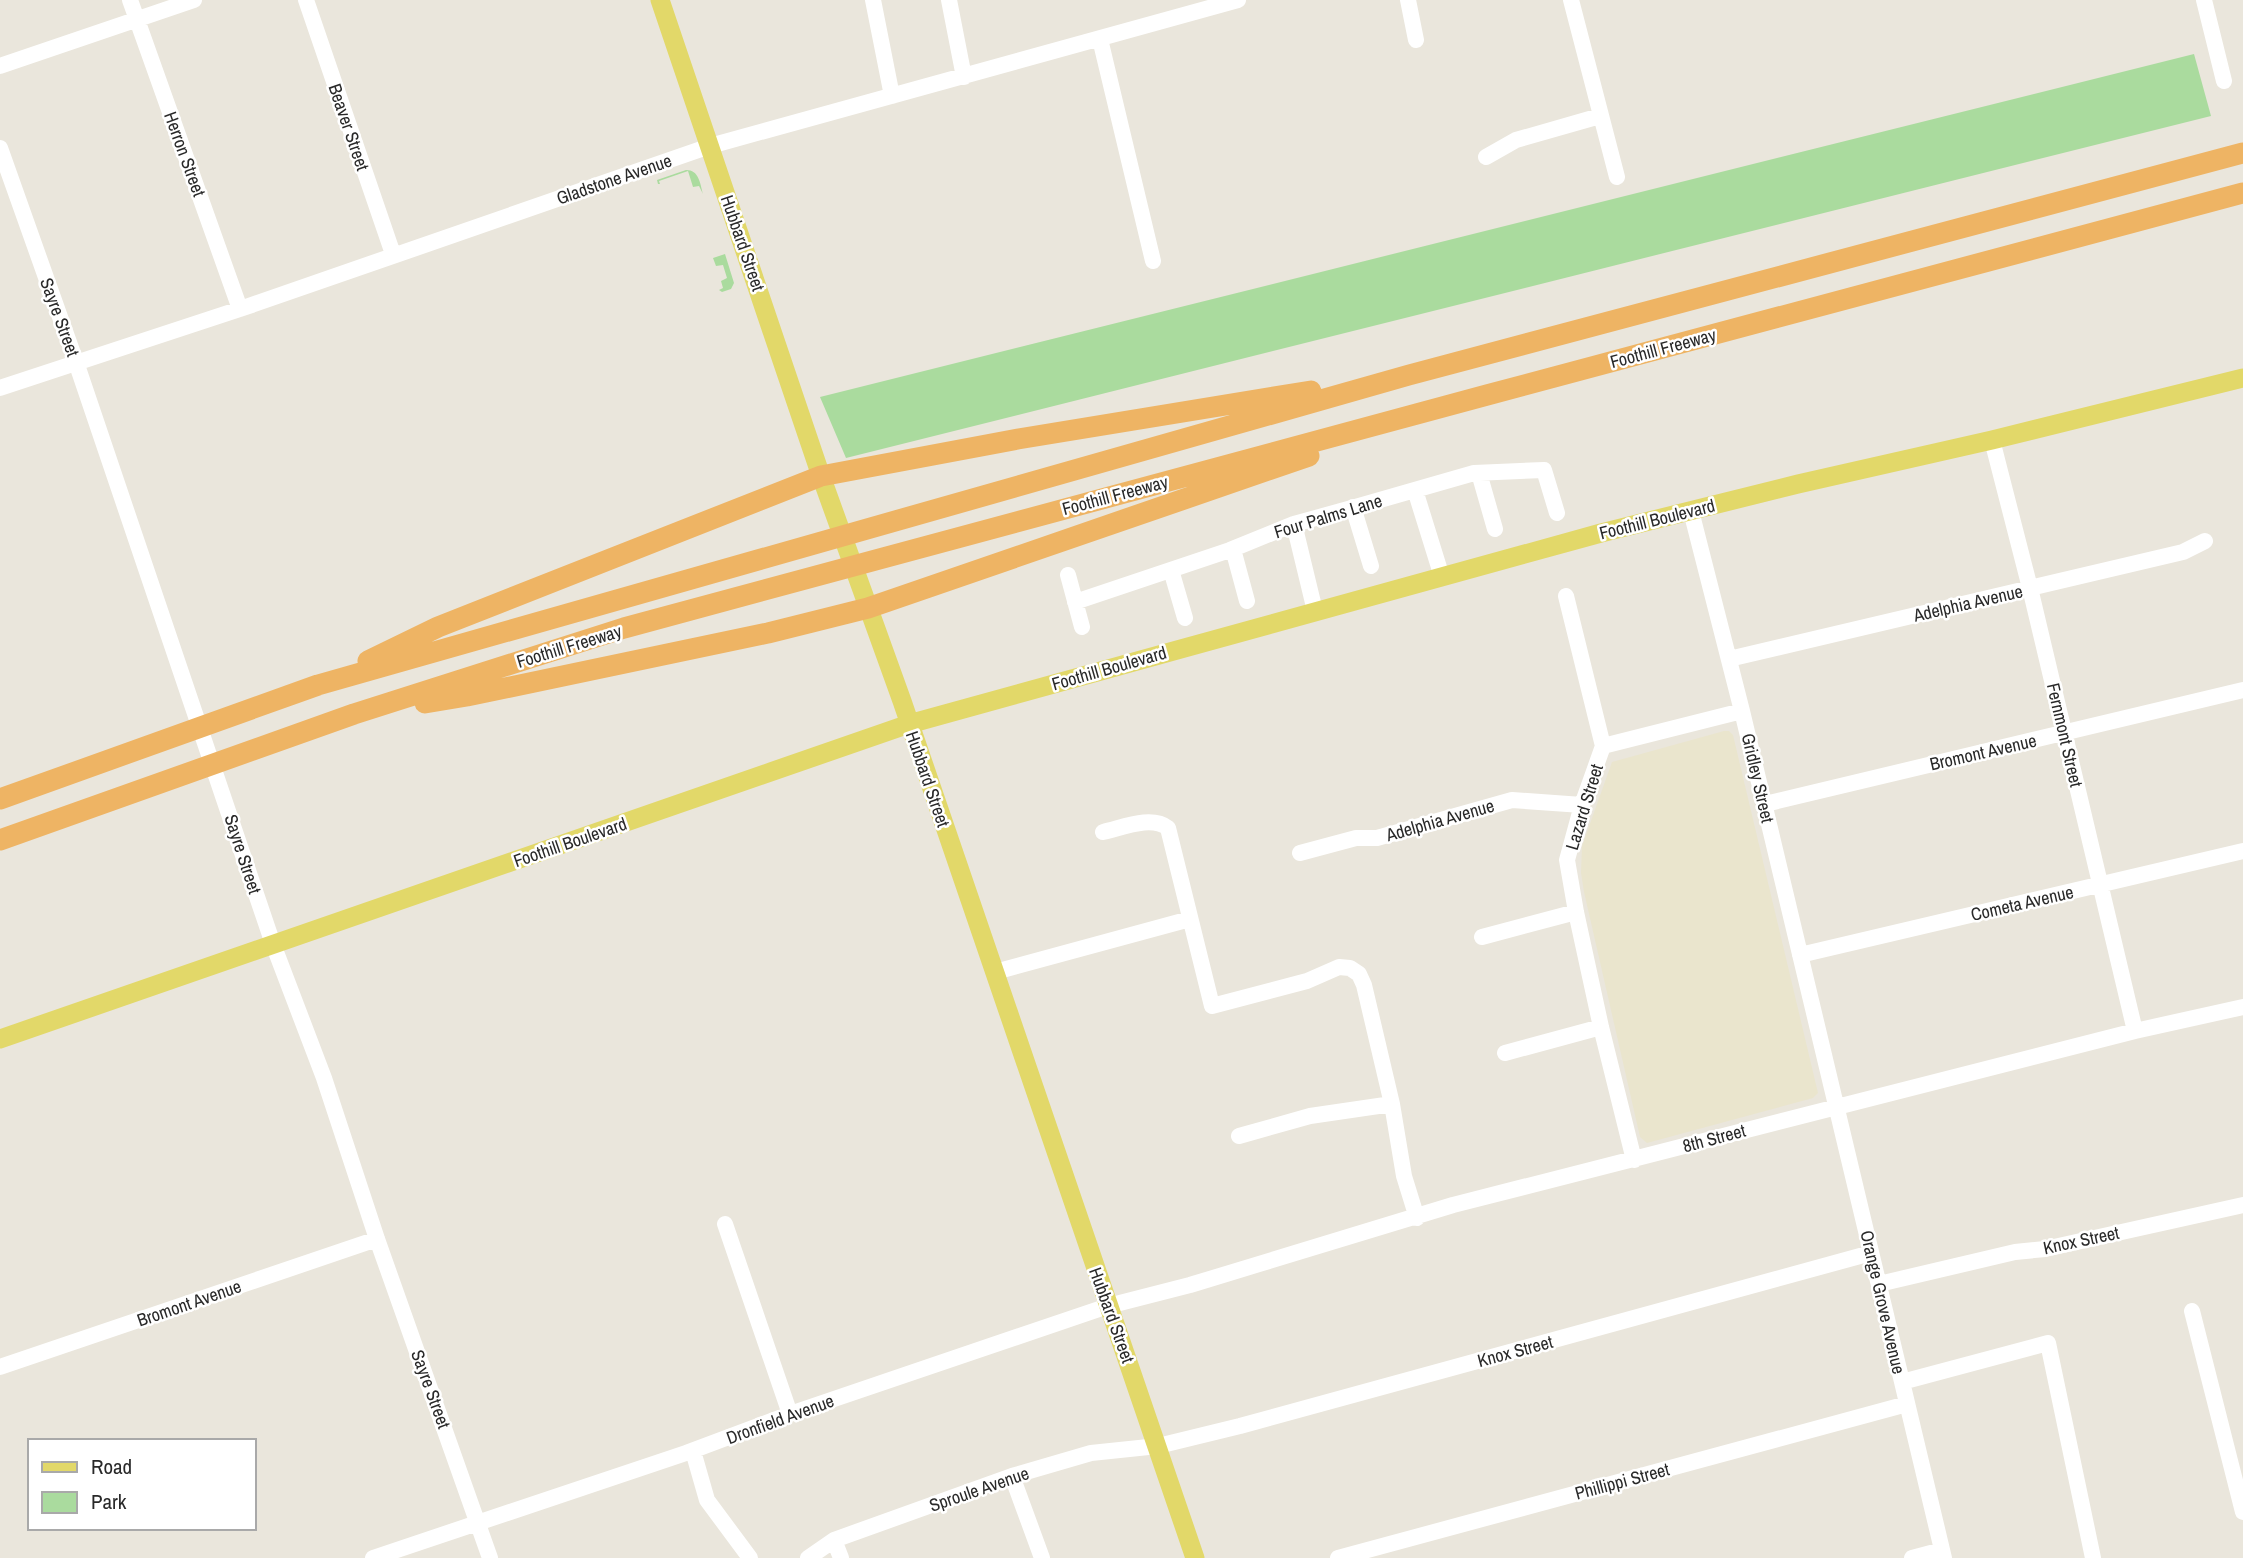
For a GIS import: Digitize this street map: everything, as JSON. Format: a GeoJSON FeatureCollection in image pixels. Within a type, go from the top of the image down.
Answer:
{"type":"FeatureCollection","features":[{"type":"Feature","properties":{"kind":"highway","name":"Foothill Freeway"},"geometry":{"type":"LineString","coordinates":[[0,799],[318,685],[1409,375],[2243,153]]}},
{"type":"Feature","properties":{"kind":"highway","name":"Foothill Freeway"},"geometry":{"type":"LineString","coordinates":[[0,840],[354,714],[624,628],[2243,193]]}},
{"type":"Feature","properties":{"kind":"highway"},"geometry":{"type":"LineString","coordinates":[[318,685],[438,626],[821,476],[1018,439],[1409,375]]}},
{"type":"Feature","properties":{"kind":"highway"},"geometry":{"type":"LineString","coordinates":[[354,714],[467,696],[650,659],[868,608],[1487,395]]}},
{"type":"Feature","properties":{"kind":"main road","name":"Hubbard Street"},"geometry":{"type":"LineString","coordinates":[[660,0],[821,476],[995,972],[1195,1558]]}},
{"type":"Feature","properties":{"kind":"main road","name":"Foothill Boulevard"},"geometry":{"type":"LineString","coordinates":[[0,1039],[909,724],[1315,611],[1691,511],[2243,378]]}},
{"type":"Feature","properties":{"kind":"street","name":"Herron Street"},"geometry":{"type":"LineString","coordinates":[[130,0],[240,309]]}},
{"type":"Feature","properties":{"kind":"street"},"geometry":{"type":"LineString","coordinates":[[0,66],[194,0]]}},
{"type":"Feature","properties":{"kind":"street","name":"Beaver Street"},"geometry":{"type":"LineString","coordinates":[[306,0],[393,254]]}},
{"type":"Feature","properties":{"kind":"street"},"geometry":{"type":"LineString","coordinates":[[873,0],[892,96]]}},
{"type":"Feature","properties":{"kind":"street"},"geometry":{"type":"LineString","coordinates":[[949,0],[964,77]]}},
{"type":"Feature","properties":{"kind":"street","name":"Gladstone Avenue"},"geometry":{"type":"LineString","coordinates":[[0,388],[240,309],[710,146],[1238,0]]}},
{"type":"Feature","properties":{"kind":"street"},"geometry":{"type":"LineString","coordinates":[[1408,0],[1416,40]]}},
{"type":"Feature","properties":{"kind":"street"},"geometry":{"type":"LineString","coordinates":[[1572,0],[1617,177]]}},
{"type":"Feature","properties":{"kind":"street"},"geometry":{"type":"LineString","coordinates":[[2204,0],[2224,81]]}},
{"type":"Feature","properties":{"kind":"street"},"geometry":{"type":"LineString","coordinates":[[1100,39],[1153,261]]}},
{"type":"Feature","properties":{"kind":"street"},"geometry":{"type":"LineString","coordinates":[[1486,157],[1516,140],[1600,116]]}},
{"type":"Feature","properties":{"kind":"street","name":"Sayre Street"},"geometry":{"type":"LineString","coordinates":[[0,148],[76,362],[273,944],[324,1078],[377,1239],[490,1558]]}},
{"type":"Feature","properties":{"kind":"street","name":"Fernmont Street"},"geometry":{"type":"LineString","coordinates":[[1992,440],[2030,588],[2135,1031]]}},
{"type":"Feature","properties":{"kind":"street","name":"Four Palms Lane"},"geometry":{"type":"LineString","coordinates":[[1075,602],[1233,549],[1294,524],[1479,473],[1544,470],[1557,513]]}},
{"type":"Feature","properties":{"kind":"street"},"geometry":{"type":"LineString","coordinates":[[1479,473],[1494,529]]}},
{"type":"Feature","properties":{"kind":"street"},"geometry":{"type":"LineString","coordinates":[[1415,490],[1442,577]]}},
{"type":"Feature","properties":{"kind":"street"},"geometry":{"type":"LineString","coordinates":[[1353,507],[1371,566]]}},
{"type":"Feature","properties":{"kind":"street","name":"Gridley Street"},"geometry":{"type":"LineString","coordinates":[[1691,511],[1765,804],[1822,1047]]}},
{"type":"Feature","properties":{"kind":"street"},"geometry":{"type":"LineString","coordinates":[[1294,524],[1315,611]]}},
{"type":"Feature","properties":{"kind":"street","name":"Adelphia Avenue"},"geometry":{"type":"LineString","coordinates":[[1729,659],[2183,552],[2206,541]]}},
{"type":"Feature","properties":{"kind":"street"},"geometry":{"type":"LineString","coordinates":[[1233,549],[1247,601]]}},
{"type":"Feature","properties":{"kind":"street"},"geometry":{"type":"LineString","coordinates":[[1171,570],[1185,618]]}},
{"type":"Feature","properties":{"kind":"street"},"geometry":{"type":"LineString","coordinates":[[1068,575],[1082,627]]}},
{"type":"Feature","properties":{"kind":"street","name":"Lazard Street"},"geometry":{"type":"LineString","coordinates":[[1566,596],[1603,746],[1582,805],[1567,860],[1601,1027],[1634,1160]]}},
{"type":"Feature","properties":{"kind":"street","name":"Bromont Avenue"},"geometry":{"type":"LineString","coordinates":[[1765,804],[2243,690]]}},
{"type":"Feature","properties":{"kind":"street"},"geometry":{"type":"LineString","coordinates":[[1603,746],[1742,711]]}},
{"type":"Feature","properties":{"kind":"street","name":"Adelphia Avenue"},"geometry":{"type":"LineString","coordinates":[[1300,853],[1356,838],[1377,838],[1512,800],[1582,805]]}},
{"type":"Feature","properties":{"kind":"street"},"geometry":{"type":"LineString","coordinates":[[1103,832],[1152,821],[1168,828],[1212,1006],[1307,981],[1339,967],[1350,968],[1359,974],[1364,985],[1392,1104],[1404,1176],[1417,1218]]}},
{"type":"Feature","properties":{"kind":"street","name":"Cometa Avenue"},"geometry":{"type":"LineString","coordinates":[[1800,955],[2243,851]]}},
{"type":"Feature","properties":{"kind":"street"},"geometry":{"type":"LineString","coordinates":[[1482,937],[1576,912]]}},
{"type":"Feature","properties":{"kind":"street"},"geometry":{"type":"LineString","coordinates":[[995,972],[1190,919]]}},
{"type":"Feature","properties":{"kind":"street","name":"8th Street"},"geometry":{"type":"LineString","coordinates":[[1190,1285],[1453,1205],[2135,1031],[2243,1007]]}},
{"type":"Feature","properties":{"kind":"street"},"geometry":{"type":"LineString","coordinates":[[1505,1053],[1601,1027]]}},
{"type":"Feature","properties":{"kind":"street","name":"Orange Grove Avenue"},"geometry":{"type":"LineString","coordinates":[[1822,1047],[1943,1554]]}},
{"type":"Feature","properties":{"kind":"street"},"geometry":{"type":"LineString","coordinates":[[1238,1136],[1310,1116],[1392,1104]]}},
{"type":"Feature","properties":{"kind":"street","name":"Knox Street"},"geometry":{"type":"LineString","coordinates":[[1879,1284],[2015,1252],[2045,1249],[2243,1205]]}},
{"type":"Feature","properties":{"kind":"street"},"geometry":{"type":"LineString","coordinates":[[725,1224],[790,1414]]}},
{"type":"Feature","properties":{"kind":"street","name":"Bromont Avenue"},"geometry":{"type":"LineString","coordinates":[[0,1367],[377,1239]]}},
{"type":"Feature","properties":{"kind":"street","name":"Knox Street"},"geometry":{"type":"LineString","coordinates":[[1157,1446],[1240,1426],[1871,1253]]}},
{"type":"Feature","properties":{"kind":"street","name":"Dronfield Avenue"},"geometry":{"type":"LineString","coordinates":[[373,1558],[693,1451],[790,1414],[1108,1306],[1190,1285]]}},
{"type":"Feature","properties":{"kind":"street"},"geometry":{"type":"LineString","coordinates":[[2192,1311],[2243,1512]]}},
{"type":"Feature","properties":{"kind":"street"},"geometry":{"type":"LineString","coordinates":[[1902,1382],[2048,1343],[2093,1558]]}},
{"type":"Feature","properties":{"kind":"street","name":"Phillippi Street"},"geometry":{"type":"LineString","coordinates":[[1338,1558],[1907,1404]]}},
{"type":"Feature","properties":{"kind":"street","name":"Sproule Avenue"},"geometry":{"type":"LineString","coordinates":[[808,1558],[834,1540],[1012,1476],[1091,1453],[1157,1446]]}},
{"type":"Feature","properties":{"kind":"street"},"geometry":{"type":"LineString","coordinates":[[693,1451],[707,1500],[750,1558]]}},
{"type":"Feature","properties":{"kind":"street"},"geometry":{"type":"LineString","coordinates":[[1012,1476],[1042,1558]]}},
{"type":"Feature","properties":{"kind":"street"},"geometry":{"type":"LineString","coordinates":[[834,1540],[841,1558]]}},
{"type":"Feature","properties":{"kind":"street"},"geometry":{"type":"LineString","coordinates":[[1912,1558],[1943,1554]]}},
{"type":"Feature","properties":{"kind":"shaded area"},"geometry":{"type":"Polygon","coordinates":[[[1724,731],[1733,735],[1818,1093],[1813,1098],[1647,1143],[1640,1137],[1584,892],[1581,873],[1582,846],[1612,762],[1724,731]]]}},
{"type":"Feature","properties":{"kind":"green space"},"geometry":{"type":"Polygon","coordinates":[[[2194,54],[2211,116],[846,458],[820,397],[2194,54]]]}},
{"type":"Feature","properties":{"kind":"green space"},"geometry":{"type":"Polygon","coordinates":[[[686,170],[694,172],[703,194],[699,186],[693,187],[688,171],[659,181],[658,184],[657,180],[686,170]]]}},
{"type":"Feature","properties":{"kind":"green space"},"geometry":{"type":"Polygon","coordinates":[[[725,254],[734,283],[731,289],[722,292],[719,290],[723,288],[721,281],[727,278],[723,265],[716,266],[713,258],[725,254]]]}}]}
